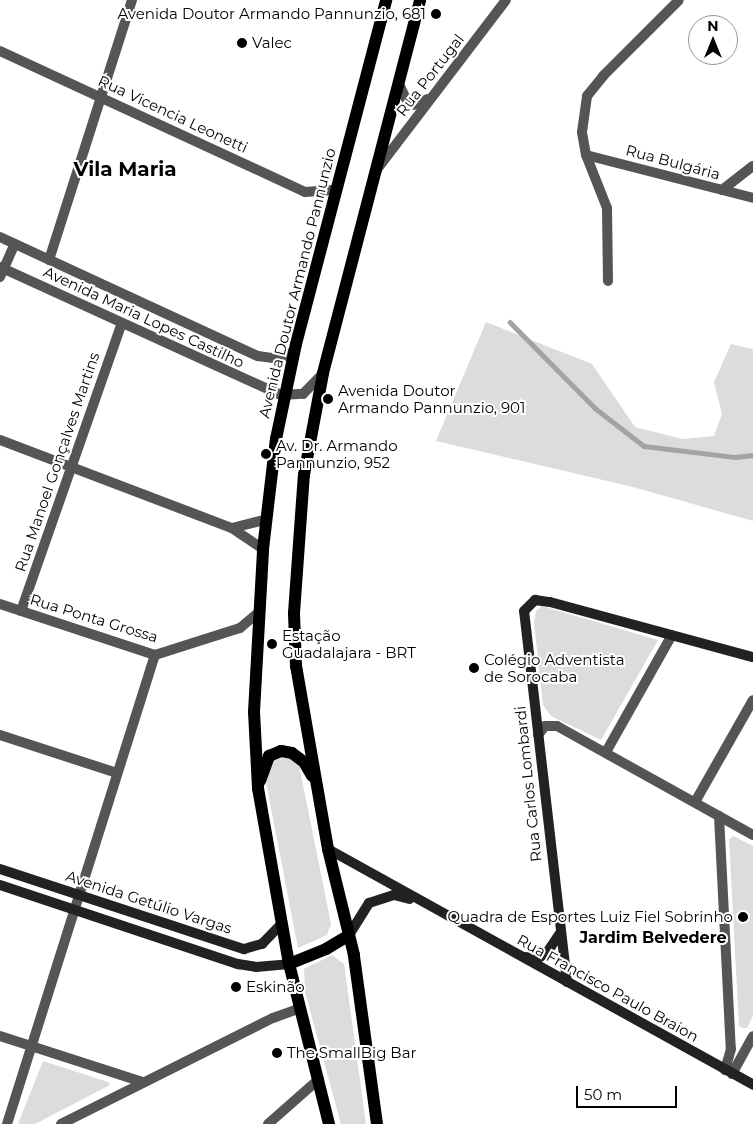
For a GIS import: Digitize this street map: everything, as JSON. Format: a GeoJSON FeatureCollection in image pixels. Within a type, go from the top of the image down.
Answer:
{"type":"FeatureCollection","features":[{"type":"Feature","properties":{"kind":"main road","name":"Avenida Doutor Armando Pannunzio"},"geometry":{"type":"LineString","coordinates":[[329,1124],[288,964],[258,788],[254,712],[266,518],[276,439],[295,351],[386,0]]}},
{"type":"Feature","properties":{"kind":"main road"},"geometry":{"type":"LineString","coordinates":[[377,1124],[348,935],[315,783],[296,666],[294,613],[304,475],[323,373],[400,86],[420,0]]}},
{"type":"Feature","properties":{"kind":"main road"},"geometry":{"type":"LineString","coordinates":[[258,788],[269,756],[281,751],[292,753],[304,762],[315,783]]}},
{"type":"Feature","properties":{"kind":"main road"},"geometry":{"type":"LineString","coordinates":[[288,964],[326,949],[348,935]]}},
{"type":"Feature","properties":{"kind":"street"},"geometry":{"type":"LineString","coordinates":[[48,260],[102,98],[132,0]]}},
{"type":"Feature","properties":{"kind":"street","name":"Rua Portugal"},"geometry":{"type":"LineString","coordinates":[[377,168],[429,99],[457,68],[506,0]]}},
{"type":"Feature","properties":{"kind":"street"},"geometry":{"type":"LineString","coordinates":[[608,281],[607,208],[586,155],[582,132],[587,96],[603,76],[679,0]]}},
{"type":"Feature","properties":{"kind":"street","name":"Rua Vicencia Leonetti"},"geometry":{"type":"LineString","coordinates":[[0,51],[305,192],[336,190]]}},
{"type":"Feature","properties":{"kind":"street"},"geometry":{"type":"LineString","coordinates":[[400,86],[408,103],[420,103],[429,99]]}},
{"type":"Feature","properties":{"kind":"street","name":"Rua Bulgária"},"geometry":{"type":"LineString","coordinates":[[586,155],[753,198]]}},
{"type":"Feature","properties":{"kind":"street"},"geometry":{"type":"LineString","coordinates":[[722,190],[753,166]]}},
{"type":"Feature","properties":{"kind":"street","name":"Avenida Maria Lopes Castilho"},"geometry":{"type":"LineString","coordinates":[[0,237],[258,356],[279,359],[295,351]]}},
{"type":"Feature","properties":{"kind":"street","name":"Avenida Maria Lopes Castilho"},"geometry":{"type":"LineString","coordinates":[[15,244],[1,271],[285,396]]}},
{"type":"Feature","properties":{"kind":"street","name":"Rua Manoel Gonçalves Martins"},"geometry":{"type":"LineString","coordinates":[[21,611],[122,324]]}},
{"type":"Feature","properties":{"kind":"street"},"geometry":{"type":"LineString","coordinates":[[285,396],[304,394],[323,373]]}},
{"type":"Feature","properties":{"kind":"street"},"geometry":{"type":"LineString","coordinates":[[0,440],[232,528],[264,549]]}},
{"type":"Feature","properties":{"kind":"street"},"geometry":{"type":"LineString","coordinates":[[232,528],[266,518]]}},
{"type":"Feature","properties":{"kind":"street","name":"Rua Carlos Lombardi"},"geometry":{"type":"LineString","coordinates":[[567,982],[524,611],[535,600],[550,602],[672,635]]}},
{"type":"Feature","properties":{"kind":"street","name":"Rua Ponta Grossa"},"geometry":{"type":"LineString","coordinates":[[0,604],[155,655],[240,628],[260,612]]}},
{"type":"Feature","properties":{"kind":"street"},"geometry":{"type":"LineString","coordinates":[[606,752],[672,635],[753,656]]}},
{"type":"Feature","properties":{"kind":"street"},"geometry":{"type":"LineString","coordinates":[[7,1124],[155,655]]}},
{"type":"Feature","properties":{"kind":"street"},"geometry":{"type":"LineString","coordinates":[[695,802],[753,700]]}},
{"type":"Feature","properties":{"kind":"street"},"geometry":{"type":"LineString","coordinates":[[538,735],[545,726],[557,726],[753,835]]}},
{"type":"Feature","properties":{"kind":"street"},"geometry":{"type":"LineString","coordinates":[[0,735],[117,773]]}},
{"type":"Feature","properties":{"kind":"street"},"geometry":{"type":"LineString","coordinates":[[719,816],[732,1049],[728,1072]]}},
{"type":"Feature","properties":{"kind":"street","name":"Rua Francisco Paulo Braion"},"geometry":{"type":"LineString","coordinates":[[328,849],[753,1085]]}},
{"type":"Feature","properties":{"kind":"street","name":"Avenida Getúlio Vargas"},"geometry":{"type":"LineString","coordinates":[[0,869],[244,949],[262,944],[282,924]]}},
{"type":"Feature","properties":{"kind":"street","name":"Avenida Getúlio Vargas"},"geometry":{"type":"LineString","coordinates":[[0,885],[238,964],[256,967],[288,964]]}},
{"type":"Feature","properties":{"kind":"street","name":"Rua Francisco Paulo Braion"},"geometry":{"type":"LineString","coordinates":[[348,935],[363,909],[375,899],[394,895],[423,903]]}},
{"type":"Feature","properties":{"kind":"street"},"geometry":{"type":"LineString","coordinates":[[518,956],[538,958],[552,947],[560,933]]}},
{"type":"Feature","properties":{"kind":"street"},"geometry":{"type":"LineString","coordinates":[[61,1124],[273,1018],[300,1008]]}},
{"type":"Feature","properties":{"kind":"street"},"geometry":{"type":"LineString","coordinates":[[0,1036],[142,1082]]}},
{"type":"Feature","properties":{"kind":"street"},"geometry":{"type":"LineString","coordinates":[[728,1072],[753,1036]]}},
{"type":"Feature","properties":{"kind":"street"},"geometry":{"type":"LineString","coordinates":[[268,1124],[319,1079]]}},
{"type":"Feature","properties":{"kind":"shaded area"},"geometry":{"type":"Polygon","coordinates":[[[486,322],[592,364],[635,427],[682,439],[714,436],[722,414],[714,382],[731,344],[753,349],[753,521],[633,487],[436,441],[486,322]]]}},
{"type":"Feature","properties":{"kind":"shaded area"},"geometry":{"type":"Polygon","coordinates":[[[542,606],[658,640],[601,740],[551,716],[543,705],[534,622],[536,611],[542,606]]]}},
{"type":"Feature","properties":{"kind":"shaded area"},"geometry":{"type":"Polygon","coordinates":[[[290,757],[299,765],[331,924],[327,935],[298,948],[265,777],[269,764],[276,759],[290,757]]]}},
{"type":"Feature","properties":{"kind":"shaded area"},"geometry":{"type":"Polygon","coordinates":[[[733,836],[753,846],[753,1016],[747,1028],[739,1026],[729,840],[733,836]]]}},
{"type":"Feature","properties":{"kind":"shaded area"},"geometry":{"type":"Polygon","coordinates":[[[332,955],[344,964],[366,1124],[341,1124],[305,992],[304,969],[332,955]]]}},
{"type":"Feature","properties":{"kind":"shaded area"},"geometry":{"type":"Polygon","coordinates":[[[43,1061],[108,1082],[110,1085],[35,1124],[18,1124],[43,1061]]]}},
{"type":"Feature","properties":{"kind":"waterway"},"geometry":{"type":"LineString","coordinates":[[510,322],[595,408],[644,446],[735,457],[753,455]]}},
{"type":"Feature","properties":{"kind":"place","name":"Avenida Doutor Armando Pannunzio, 681"},"geometry":{"type":"Point","coordinates":[436,14]}},
{"type":"Feature","properties":{"kind":"place","name":"Valec"},"geometry":{"type":"Point","coordinates":[242,43]}},
{"type":"Feature","properties":{"kind":"place","name":"Avenida Doutor Armando Pannunzio, 901"},"geometry":{"type":"Point","coordinates":[328,399]}},
{"type":"Feature","properties":{"kind":"place","name":"Av. Dr. Armando Pannunzio, 952"},"geometry":{"type":"Point","coordinates":[266,454]}},
{"type":"Feature","properties":{"kind":"place","name":"Estação Guadalajara - BRT"},"geometry":{"type":"Point","coordinates":[272,644]}},
{"type":"Feature","properties":{"kind":"place","name":"Colégio Adventista de Sorocaba"},"geometry":{"type":"Point","coordinates":[474,668]}},
{"type":"Feature","properties":{"kind":"place","name":"Quadra de Esportes Luiz Fiel Sobrinho"},"geometry":{"type":"Point","coordinates":[743,917]}},
{"type":"Feature","properties":{"kind":"place","name":"Eskinão"},"geometry":{"type":"Point","coordinates":[236,987]}},
{"type":"Feature","properties":{"kind":"place","name":"The SmallBig Bar"},"geometry":{"type":"Point","coordinates":[277,1053]}},
{"type":"Feature","properties":{"kind":"district","name":"Vila Maria"},"geometry":{"type":"Point","coordinates":[125,169]}},
{"type":"Feature","properties":{"kind":"district","name":"Jardim Belvedere"},"geometry":{"type":"Point","coordinates":[653,938]}}]}
